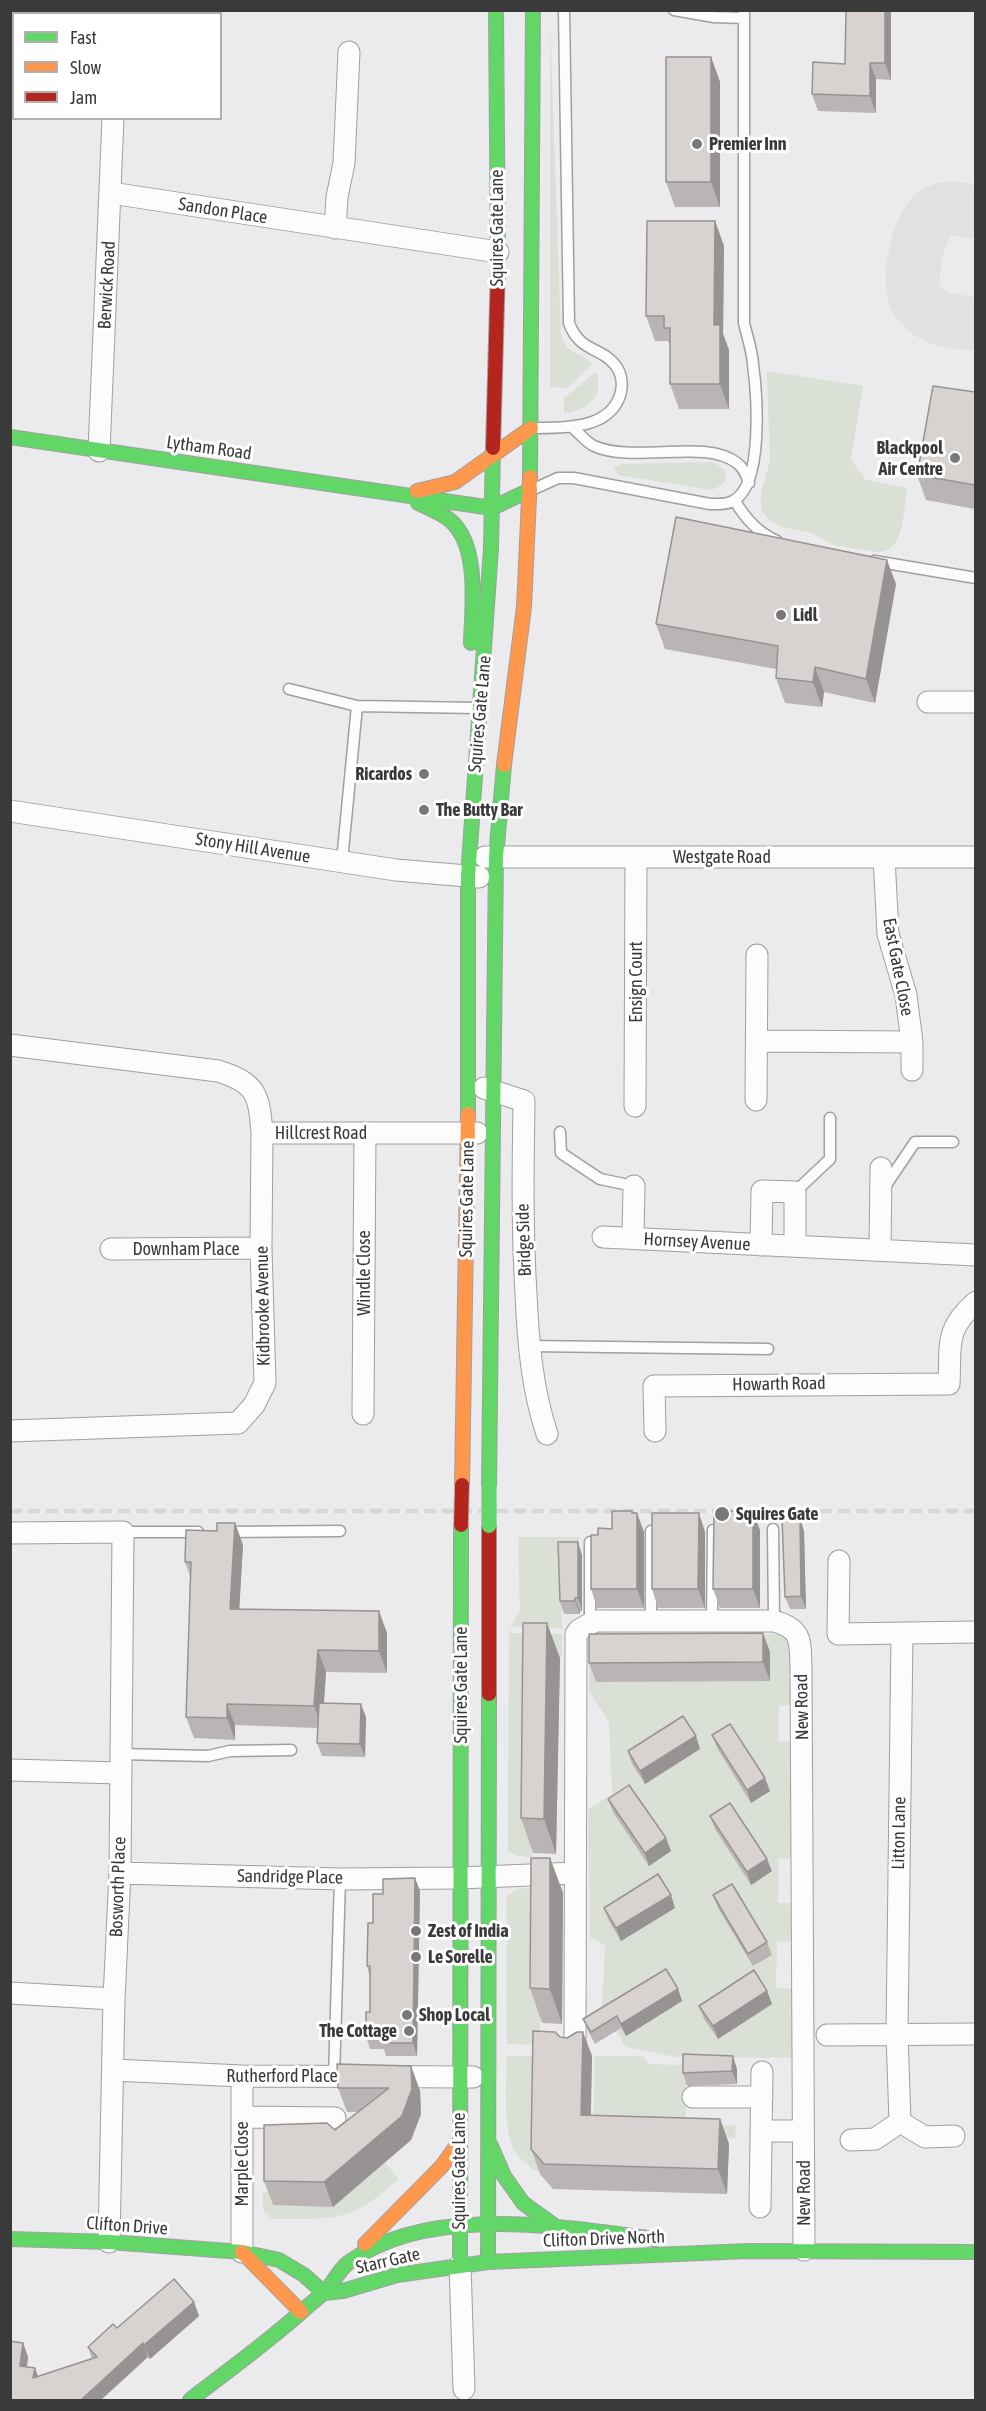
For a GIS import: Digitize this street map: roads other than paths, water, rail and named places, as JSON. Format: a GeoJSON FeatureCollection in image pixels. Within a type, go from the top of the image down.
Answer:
{"type":"FeatureCollection","features":[{"type":"Feature","properties":{"kind":"main road","name":"Squires Gate Lane"},"geometry":{"type":"LineString","coordinates":[[460,2265],[461,1525],[468,1133],[469,867],[483,690],[494,453],[498,252],[496,10]]}},
{"type":"Feature","properties":{"kind":"main road","name":"Squires Gate Lane"},"geometry":{"type":"LineString","coordinates":[[488,2262],[489,1486],[496,867],[501,789],[524,607],[530,490],[532,10]]}},
{"type":"Feature","properties":{"kind":"main road","name":"Lytham Road"},"geometry":{"type":"LineString","coordinates":[[402,494],[455,482],[531,429]]}},
{"type":"Feature","properties":{"kind":"main road","name":"Lytham Road"},"geometry":{"type":"LineString","coordinates":[[10,437],[492,508]]}},
{"type":"Feature","properties":{"kind":"main road"},"geometry":{"type":"LineString","coordinates":[[492,508],[530,490]]}},
{"type":"Feature","properties":{"kind":"main road"},"geometry":{"type":"LineString","coordinates":[[402,494],[445,516],[465,539],[471,564],[471,681],[483,690]]}},
{"type":"Feature","properties":{"kind":"main road","name":"Squires Gate Lane"},"geometry":{"type":"LineString","coordinates":[[487,2138],[504,2176],[517,2196],[533,2211],[559,2229]]}},
{"type":"Feature","properties":{"kind":"main road"},"geometry":{"type":"LineString","coordinates":[[348,2263],[379,2228],[442,2166],[459,2142]]}},
{"type":"Feature","properties":{"kind":"main road","name":"Clifton Drive North"},"geometry":{"type":"LineString","coordinates":[[487,2224],[618,2234],[749,2251]]}},
{"type":"Feature","properties":{"kind":"main road","name":"Starr Gate"},"geometry":{"type":"LineString","coordinates":[[190,2400],[324,2293],[348,2263],[375,2247],[402,2235],[487,2224]]}},
{"type":"Feature","properties":{"kind":"main road","name":"Clifton Drive"},"geometry":{"type":"LineString","coordinates":[[10,2240],[109,2242],[242,2252],[279,2260],[304,2275],[324,2293]]}},
{"type":"Feature","properties":{"kind":"main road","name":"Clifton Drive North"},"geometry":{"type":"LineString","coordinates":[[460,2265],[749,2251],[975,2252]]}},
{"type":"Feature","properties":{"kind":"main road"},"geometry":{"type":"LineString","coordinates":[[242,2252],[301,2312]]}},
{"type":"Feature","properties":{"kind":"main road","name":"Starr Gate"},"geometry":{"type":"LineString","coordinates":[[324,2293],[343,2291],[397,2275],[460,2265]]}},
{"type":"Feature","properties":{"kind":"street"},"geometry":{"type":"LineString","coordinates":[[335,228],[337,197],[344,163],[349,52]]}},
{"type":"Feature","properties":{"kind":"street","name":"Berwick Road"},"geometry":{"type":"LineString","coordinates":[[99,451],[113,120]]}},
{"type":"Feature","properties":{"kind":"street","name":"Sandon Place"},"geometry":{"type":"LineString","coordinates":[[111,193],[498,252]]}},
{"type":"Feature","properties":{"kind":"street"},"geometry":{"type":"LineString","coordinates":[[928,702],[975,702]]}},
{"type":"Feature","properties":{"kind":"street","name":"Stony Hill Avenue"},"geometry":{"type":"LineString","coordinates":[[10,811],[396,870],[496,867]]}},
{"type":"Feature","properties":{"kind":"street","name":"Westgate Road"},"geometry":{"type":"LineString","coordinates":[[496,867],[636,857],[975,857]]}},
{"type":"Feature","properties":{"kind":"street","name":"Ensign Court"},"geometry":{"type":"LineString","coordinates":[[635,1106],[636,857]]}},
{"type":"Feature","properties":{"kind":"street","name":"East Gate Close"},"geometry":{"type":"LineString","coordinates":[[884,857],[888,934],[906,995],[912,1042],[912,1070]]}},
{"type":"Feature","properties":{"kind":"street"},"geometry":{"type":"LineString","coordinates":[[756,1100],[757,955]]}},
{"type":"Feature","properties":{"kind":"street","name":"East Gate Close"},"geometry":{"type":"LineString","coordinates":[[757,1041],[912,1042]]}},
{"type":"Feature","properties":{"kind":"street","name":"Hillcrest Road"},"geometry":{"type":"LineString","coordinates":[[10,1046],[219,1071],[243,1080],[255,1093],[260,1103],[262,1133],[494,1132]]}},
{"type":"Feature","properties":{"kind":"street","name":"Bridge Side"},"geometry":{"type":"LineString","coordinates":[[468,1085],[524,1101],[522,1230],[530,1346],[538,1407],[547,1434]]}},
{"type":"Feature","properties":{"kind":"street","name":"Kidbrooke Avenue"},"geometry":{"type":"LineString","coordinates":[[10,1431],[238,1424],[254,1405],[265,1383],[261,1248],[262,1133]]}},
{"type":"Feature","properties":{"kind":"street","name":"Windle Close"},"geometry":{"type":"LineString","coordinates":[[363,1414],[365,1133]]}},
{"type":"Feature","properties":{"kind":"street"},"geometry":{"type":"LineString","coordinates":[[880,1250],[881,1168]]}},
{"type":"Feature","properties":{"kind":"street","name":"Hornsey Avenue"},"geometry":{"type":"LineString","coordinates":[[633,1238],[634,1186]]}},
{"type":"Feature","properties":{"kind":"street","name":"Hornsey Avenue"},"geometry":{"type":"LineString","coordinates":[[761,1245],[762,1191],[795,1192]]}},
{"type":"Feature","properties":{"kind":"street"},"geometry":{"type":"LineString","coordinates":[[795,1192],[795,1246]]}},
{"type":"Feature","properties":{"kind":"street","name":"Hornsey Avenue"},"geometry":{"type":"LineString","coordinates":[[603,1237],[975,1255]]}},
{"type":"Feature","properties":{"kind":"street","name":"Downham Place"},"geometry":{"type":"LineString","coordinates":[[111,1249],[261,1248]]}},
{"type":"Feature","properties":{"kind":"street","name":"Howarth Road"},"geometry":{"type":"LineString","coordinates":[[655,1431],[654,1386],[949,1384],[952,1329],[975,1302]]}},
{"type":"Feature","properties":{"kind":"street"},"geometry":{"type":"LineString","coordinates":[[10,1533],[123,1532]]}},
{"type":"Feature","properties":{"kind":"street","name":"Bosworth Place"},"geometry":{"type":"LineString","coordinates":[[109,2242],[114,1999],[120,1873],[123,1532]]}},
{"type":"Feature","properties":{"kind":"street"},"geometry":{"type":"LineString","coordinates":[[839,1561],[838,1634],[975,1632]]}},
{"type":"Feature","properties":{"kind":"street"},"geometry":{"type":"LineString","coordinates":[[575,2050],[575,1640],[579,1630],[590,1624],[605,1621],[774,1621]]}},
{"type":"Feature","properties":{"kind":"street","name":"New Road"},"geometry":{"type":"LineString","coordinates":[[774,1621],[791,1626],[801,1644],[804,2250]]}},
{"type":"Feature","properties":{"kind":"street","name":"Litton Lane"},"geometry":{"type":"LineString","coordinates":[[900,2122],[897,2034],[902,1632]]}},
{"type":"Feature","properties":{"kind":"street"},"geometry":{"type":"LineString","coordinates":[[10,1770],[120,1764]]}},
{"type":"Feature","properties":{"kind":"street","name":"Sandridge Place"},"geometry":{"type":"LineString","coordinates":[[120,1873],[340,1879],[489,1876]]}},
{"type":"Feature","properties":{"kind":"street"},"geometry":{"type":"LineString","coordinates":[[489,1876],[575,1873]]}},
{"type":"Feature","properties":{"kind":"street"},"geometry":{"type":"LineString","coordinates":[[10,1993],[114,1999]]}},
{"type":"Feature","properties":{"kind":"street"},"geometry":{"type":"LineString","coordinates":[[827,2035],[975,2034]]}},
{"type":"Feature","properties":{"kind":"street","name":"Rutherford Place"},"geometry":{"type":"LineString","coordinates":[[113,2070],[242,2076],[488,2077]]}},
{"type":"Feature","properties":{"kind":"street"},"geometry":{"type":"LineString","coordinates":[[760,2207],[762,2072]]}},
{"type":"Feature","properties":{"kind":"street","name":"Marple Close"},"geometry":{"type":"LineString","coordinates":[[242,2076],[242,2252]]}},
{"type":"Feature","properties":{"kind":"street"},"geometry":{"type":"LineString","coordinates":[[693,2097],[762,2097]]}},
{"type":"Feature","properties":{"kind":"street"},"geometry":{"type":"LineString","coordinates":[[242,2117],[335,2118]]}},
{"type":"Feature","properties":{"kind":"street"},"geometry":{"type":"LineString","coordinates":[[851,2140],[875,2139],[900,2122],[925,2137],[954,2136]]}},
{"type":"Feature","properties":{"kind":"street"},"geometry":{"type":"LineString","coordinates":[[761,2131],[803,2131]]}},
{"type":"Feature","properties":{"kind":"street","name":"Squires Gate Lane"},"geometry":{"type":"LineString","coordinates":[[460,2265],[464,2397]]}},
{"type":"Feature","properties":{"kind":"lane"},"geometry":{"type":"LineString","coordinates":[[530,490],[558,478],[587,481],[710,504],[735,501],[749,483],[754,456],[757,406],[753,361],[744,323],[744,14],[714,17],[674,10]]}},
{"type":"Feature","properties":{"kind":"lane"},"geometry":{"type":"LineString","coordinates":[[531,429],[573,428],[606,417],[619,400],[623,384],[615,365],[586,347],[573,335],[569,323],[566,13]]}},
{"type":"Feature","properties":{"kind":"lane"},"geometry":{"type":"LineString","coordinates":[[573,428],[593,445],[615,452],[682,451],[723,455],[744,470],[749,483]]}},
{"type":"Feature","properties":{"kind":"lane"},"geometry":{"type":"LineString","coordinates":[[735,501],[743,514],[760,532],[775,541],[792,546]]}},
{"type":"Feature","properties":{"kind":"lane"},"geometry":{"type":"LineString","coordinates":[[859,558],[975,578]]}},
{"type":"Feature","properties":{"kind":"lane"},"geometry":{"type":"LineString","coordinates":[[289,689],[357,706],[481,709]]}},
{"type":"Feature","properties":{"kind":"lane"},"geometry":{"type":"LineString","coordinates":[[342,861],[357,706]]}},
{"type":"Feature","properties":{"kind":"lane"},"geometry":{"type":"LineString","coordinates":[[795,1192],[830,1159],[830,1118]]}},
{"type":"Feature","properties":{"kind":"lane"},"geometry":{"type":"LineString","coordinates":[[560,1132],[561,1153],[600,1179],[634,1186]]}},
{"type":"Feature","properties":{"kind":"lane"},"geometry":{"type":"LineString","coordinates":[[880,1193],[915,1142],[953,1142]]}},
{"type":"Feature","properties":{"kind":"lane"},"geometry":{"type":"LineString","coordinates":[[530,1346],[768,1348]]}},
{"type":"Feature","properties":{"kind":"lane"},"geometry":{"type":"LineString","coordinates":[[773,1529],[774,1621]]}},
{"type":"Feature","properties":{"kind":"lane"},"geometry":{"type":"LineString","coordinates":[[712,1530],[712,1621]]}},
{"type":"Feature","properties":{"kind":"lane"},"geometry":{"type":"LineString","coordinates":[[123,1532],[340,1531]]}},
{"type":"Feature","properties":{"kind":"lane"},"geometry":{"type":"LineString","coordinates":[[651,1531],[651,1621]]}},
{"type":"Feature","properties":{"kind":"lane"},"geometry":{"type":"LineString","coordinates":[[590,1542],[590,1624]]}},
{"type":"Feature","properties":{"kind":"lane"},"geometry":{"type":"LineString","coordinates":[[120,1764],[208,1756],[230,1751],[291,1750]]}},
{"type":"Feature","properties":{"kind":"lane"},"geometry":{"type":"LineString","coordinates":[[334,2076],[340,1879]]}},
{"type":"Feature","properties":{"kind":"railway"},"geometry":{"type":"LineString","coordinates":[[10,1511],[976,1511]]}},
{"type":"Feature","properties":{"kind":"place","name":"Premier Inn"},"geometry":{"type":"Point","coordinates":[697,144]}},
{"type":"Feature","properties":{"kind":"place","name":"Blackpool Air Centre"},"geometry":{"type":"Point","coordinates":[955,458]}},
{"type":"Feature","properties":{"kind":"place","name":"Lidl"},"geometry":{"type":"Point","coordinates":[781,615]}},
{"type":"Feature","properties":{"kind":"place","name":"Ricardos"},"geometry":{"type":"Point","coordinates":[424,774]}},
{"type":"Feature","properties":{"kind":"place","name":"The Butty Bar"},"geometry":{"type":"Point","coordinates":[424,810]}},
{"type":"Feature","properties":{"kind":"place","name":"Squires Gate"},"geometry":{"type":"Point","coordinates":[722,1514]}},
{"type":"Feature","properties":{"kind":"place","name":"Zest of India"},"geometry":{"type":"Point","coordinates":[416,1931]}},
{"type":"Feature","properties":{"kind":"place","name":"Le Sorelle"},"geometry":{"type":"Point","coordinates":[416,1957]}},
{"type":"Feature","properties":{"kind":"place","name":"Shop Local"},"geometry":{"type":"Point","coordinates":[407,2015]}},
{"type":"Feature","properties":{"kind":"place","name":"The Cottage"},"geometry":{"type":"Point","coordinates":[409,2031]}}]}
